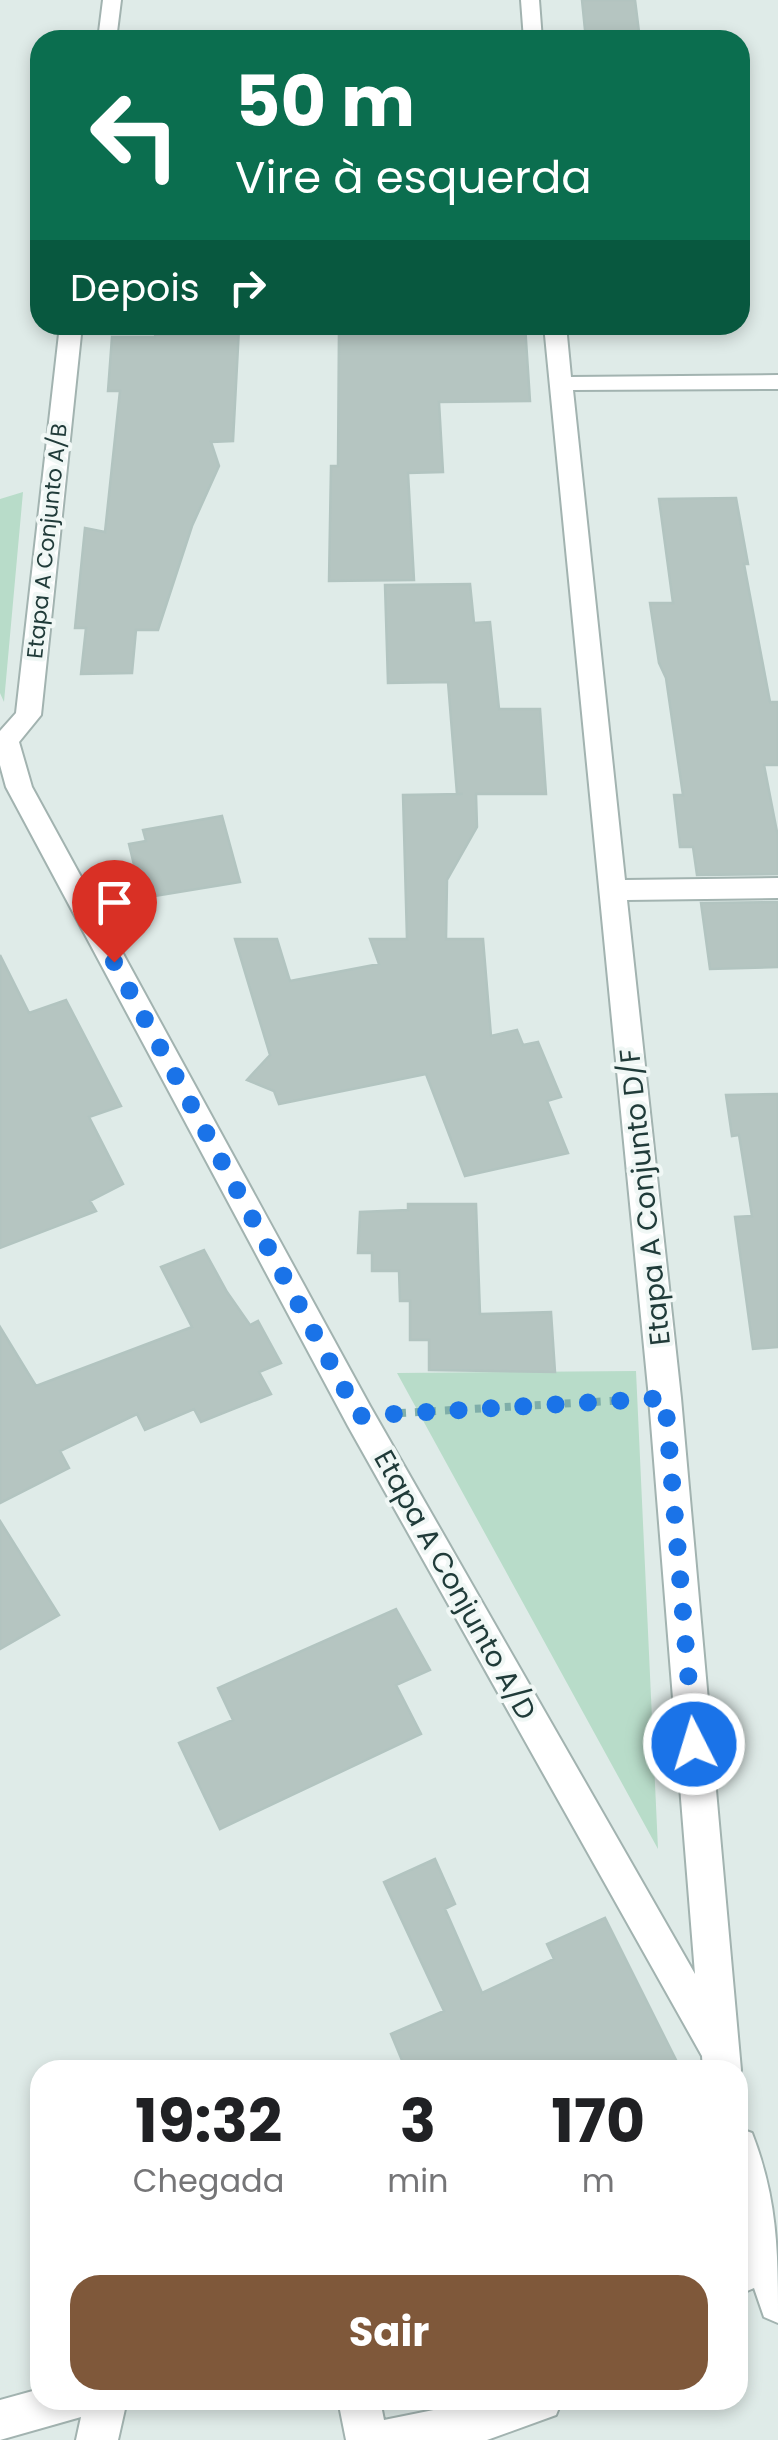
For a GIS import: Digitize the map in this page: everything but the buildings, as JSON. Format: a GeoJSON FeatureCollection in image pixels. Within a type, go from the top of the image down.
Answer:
{"type":"FeatureCollection","features":[{"type":"Feature","properties":{"kind":"street"},"geometry":{"type":"LineString","coordinates":[[108,30],[112,0]]}},
{"type":"Feature","properties":{"kind":"street"},"geometry":{"type":"LineString","coordinates":[[530,0],[532,30]]}},
{"type":"Feature","properties":{"kind":"street","name":"Etapa A Conjunto A/B"},"geometry":{"type":"LineString","coordinates":[[3,738],[28,715],[70,335]]}},
{"type":"Feature","properties":{"kind":"street","name":"Etapa A Conjunto D/F"},"geometry":{"type":"LineString","coordinates":[[556,335],[616,890],[665,1398],[720,2060]]}},
{"type":"Feature","properties":{"kind":"street"},"geometry":{"type":"LineString","coordinates":[[560,384],[778,382]]}},
{"type":"Feature","properties":{"kind":"street","name":"Etapa A Conjunto A/D"},"geometry":{"type":"LineString","coordinates":[[3,738],[19,788],[359,1416],[719,2060]]}},
{"type":"Feature","properties":{"kind":"street"},"geometry":{"type":"LineString","coordinates":[[616,890],[778,888]]}},
{"type":"Feature","properties":{"kind":"street"},"geometry":{"type":"LineString","coordinates":[[748,2239],[751,2266],[778,2302]]}},
{"type":"Feature","properties":{"kind":"street"},"geometry":{"type":"LineString","coordinates":[[0,2421],[38,2410]]}},
{"type":"Feature","properties":{"kind":"street"},"geometry":{"type":"LineString","coordinates":[[96,2440],[104,2410]]}},
{"type":"Feature","properties":{"kind":"street"},"geometry":{"type":"LineString","coordinates":[[361,2410],[367,2440]]}},
{"type":"Feature","properties":{"kind":"street"},"geometry":{"type":"LineString","coordinates":[[387,2440],[468,2426],[513,2410]]}},
{"type":"Feature","properties":{"kind":"path"},"geometry":{"type":"LineString","coordinates":[[359,1416],[665,1398]]}},
{"type":"Feature","properties":{"kind":"green space"},"geometry":{"type":"Polygon","coordinates":[[[23,492],[4,702],[0,693],[0,499],[23,492]]]}},
{"type":"Feature","properties":{"kind":"green space"},"geometry":{"type":"Polygon","coordinates":[[[636,1371],[658,1849],[397,1373],[636,1371]]]}},
{"type":"Feature","properties":{"kind":"route"},"geometry":{"type":"LineString","coordinates":[[114,962],[359,1416],[665,1398],[694,1744]]}}]}
